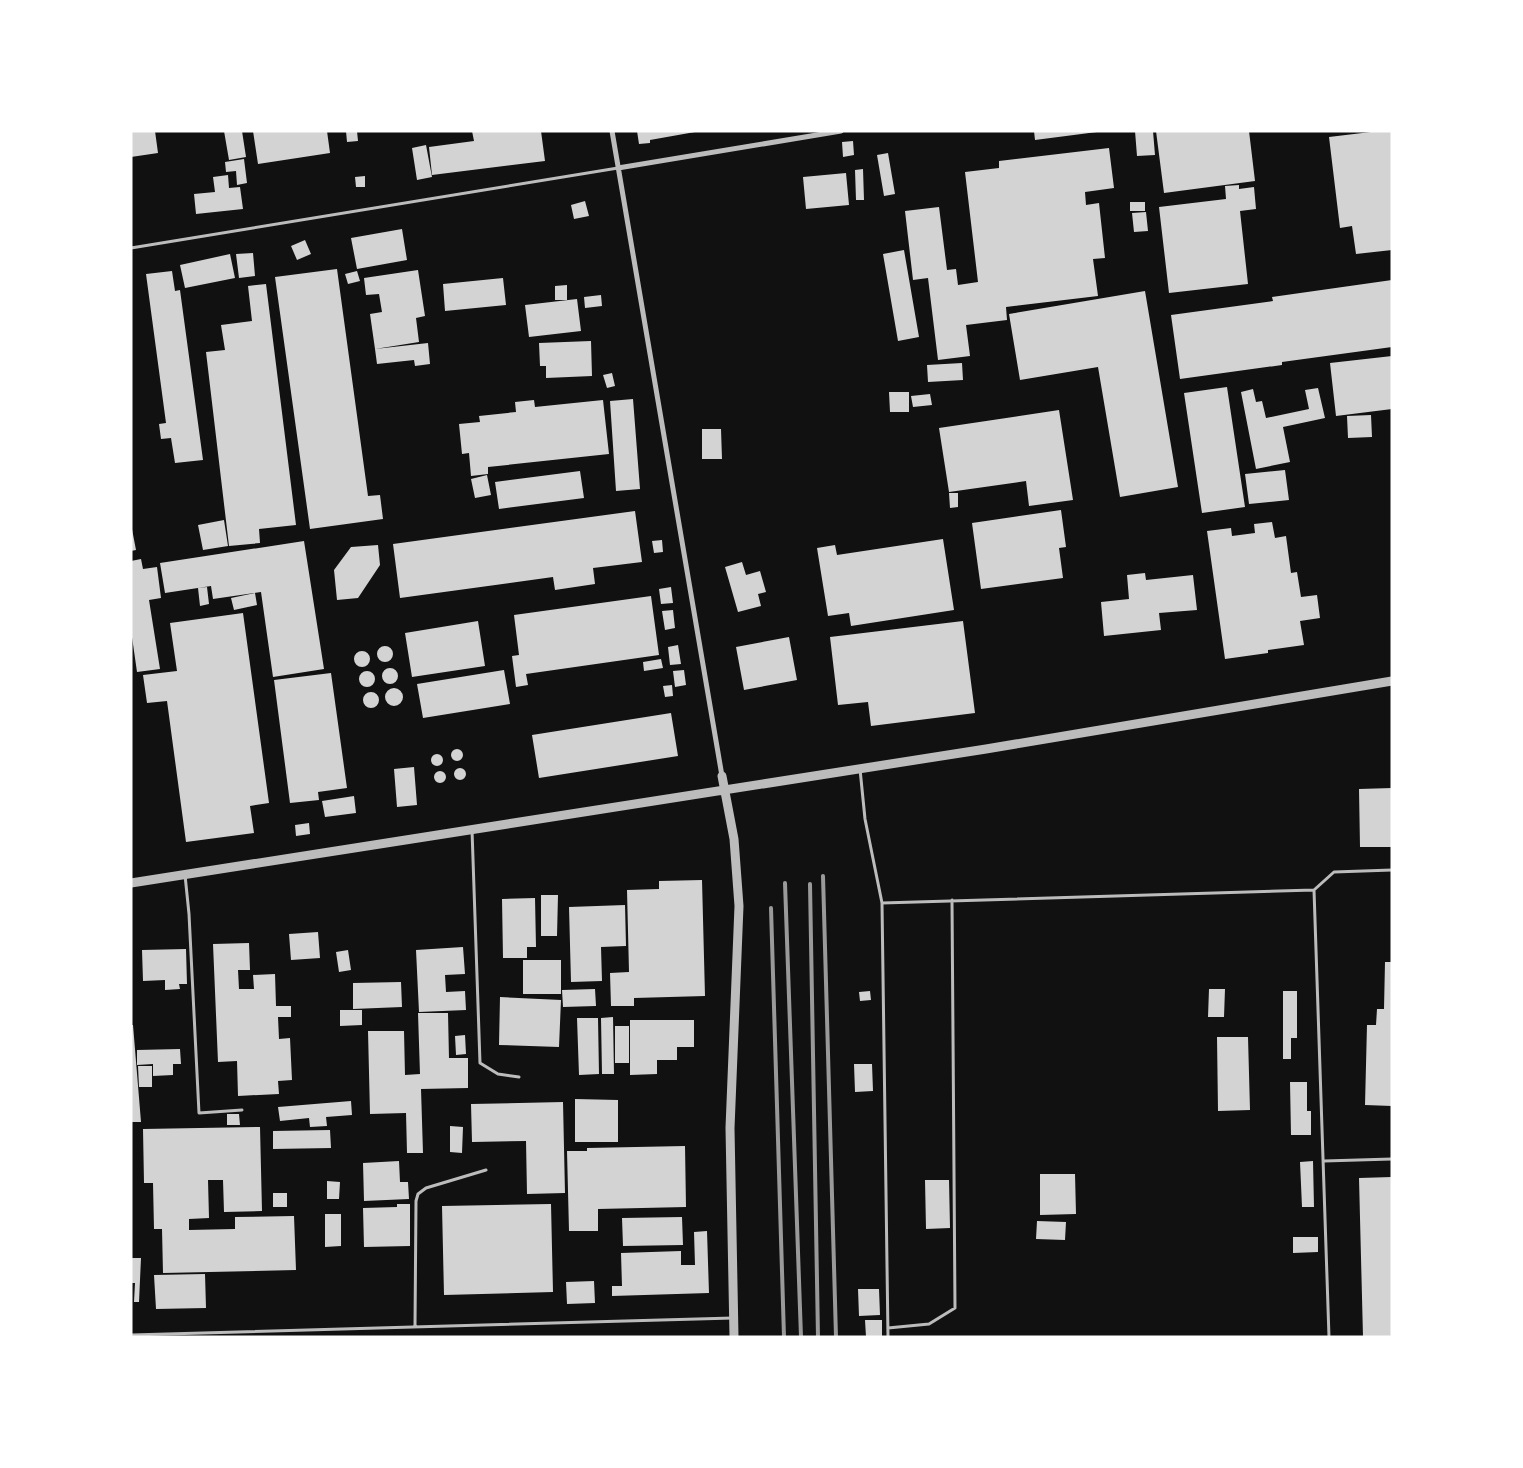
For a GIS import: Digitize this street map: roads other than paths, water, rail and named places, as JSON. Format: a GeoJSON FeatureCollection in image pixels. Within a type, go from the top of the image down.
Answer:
{"type":"FeatureCollection","features":[{"type":"Feature","properties":{"kind":"street"},"geometry":{"type":"LineString","coordinates":[[612,131],[734,839],[739,906],[730,1128],[734,1337]]}},
{"type":"Feature","properties":{"kind":"street"},"geometry":{"type":"LineString","coordinates":[[618,168],[840,131]]}},
{"type":"Feature","properties":{"kind":"street"},"geometry":{"type":"LineString","coordinates":[[131,883],[986,749],[1392,681]]}},
{"type":"Feature","properties":{"kind":"lane"},"geometry":{"type":"LineString","coordinates":[[131,248],[618,168]]}},
{"type":"Feature","properties":{"kind":"lane"},"geometry":{"type":"LineString","coordinates":[[860,768],[865,819],[882,903],[888,1337]]}},
{"type":"Feature","properties":{"kind":"lane"},"geometry":{"type":"LineString","coordinates":[[472,829],[480,1063],[498,1074],[519,1077]]}},
{"type":"Feature","properties":{"kind":"lane"},"geometry":{"type":"LineString","coordinates":[[882,903],[1314,890],[1334,872],[1392,870]]}},
{"type":"Feature","properties":{"kind":"lane"},"geometry":{"type":"LineString","coordinates":[[185,874],[189,914],[199,1113],[242,1110]]}},
{"type":"Feature","properties":{"kind":"lane"},"geometry":{"type":"LineString","coordinates":[[1314,890],[1329,1337]]}},
{"type":"Feature","properties":{"kind":"lane"},"geometry":{"type":"LineString","coordinates":[[888,1328],[929,1324],[955,1308],[952,900]]}},
{"type":"Feature","properties":{"kind":"lane"},"geometry":{"type":"LineString","coordinates":[[1324,1161],[1392,1159]]}},
{"type":"Feature","properties":{"kind":"lane"},"geometry":{"type":"LineString","coordinates":[[415,1326],[416,1201],[418,1194],[426,1188],[486,1170]]}},
{"type":"Feature","properties":{"kind":"lane"},"geometry":{"type":"LineString","coordinates":[[131,1335],[734,1318]]}},
{"type":"Feature","properties":{"kind":"railway"},"geometry":{"type":"LineString","coordinates":[[823,876],[836,1337]]}},
{"type":"Feature","properties":{"kind":"railway"},"geometry":{"type":"LineString","coordinates":[[785,883],[801,1337]]}},
{"type":"Feature","properties":{"kind":"railway"},"geometry":{"type":"LineString","coordinates":[[810,884],[818,1337]]}},
{"type":"Feature","properties":{"kind":"railway"},"geometry":{"type":"LineString","coordinates":[[771,908],[784,1337]]}}]}
